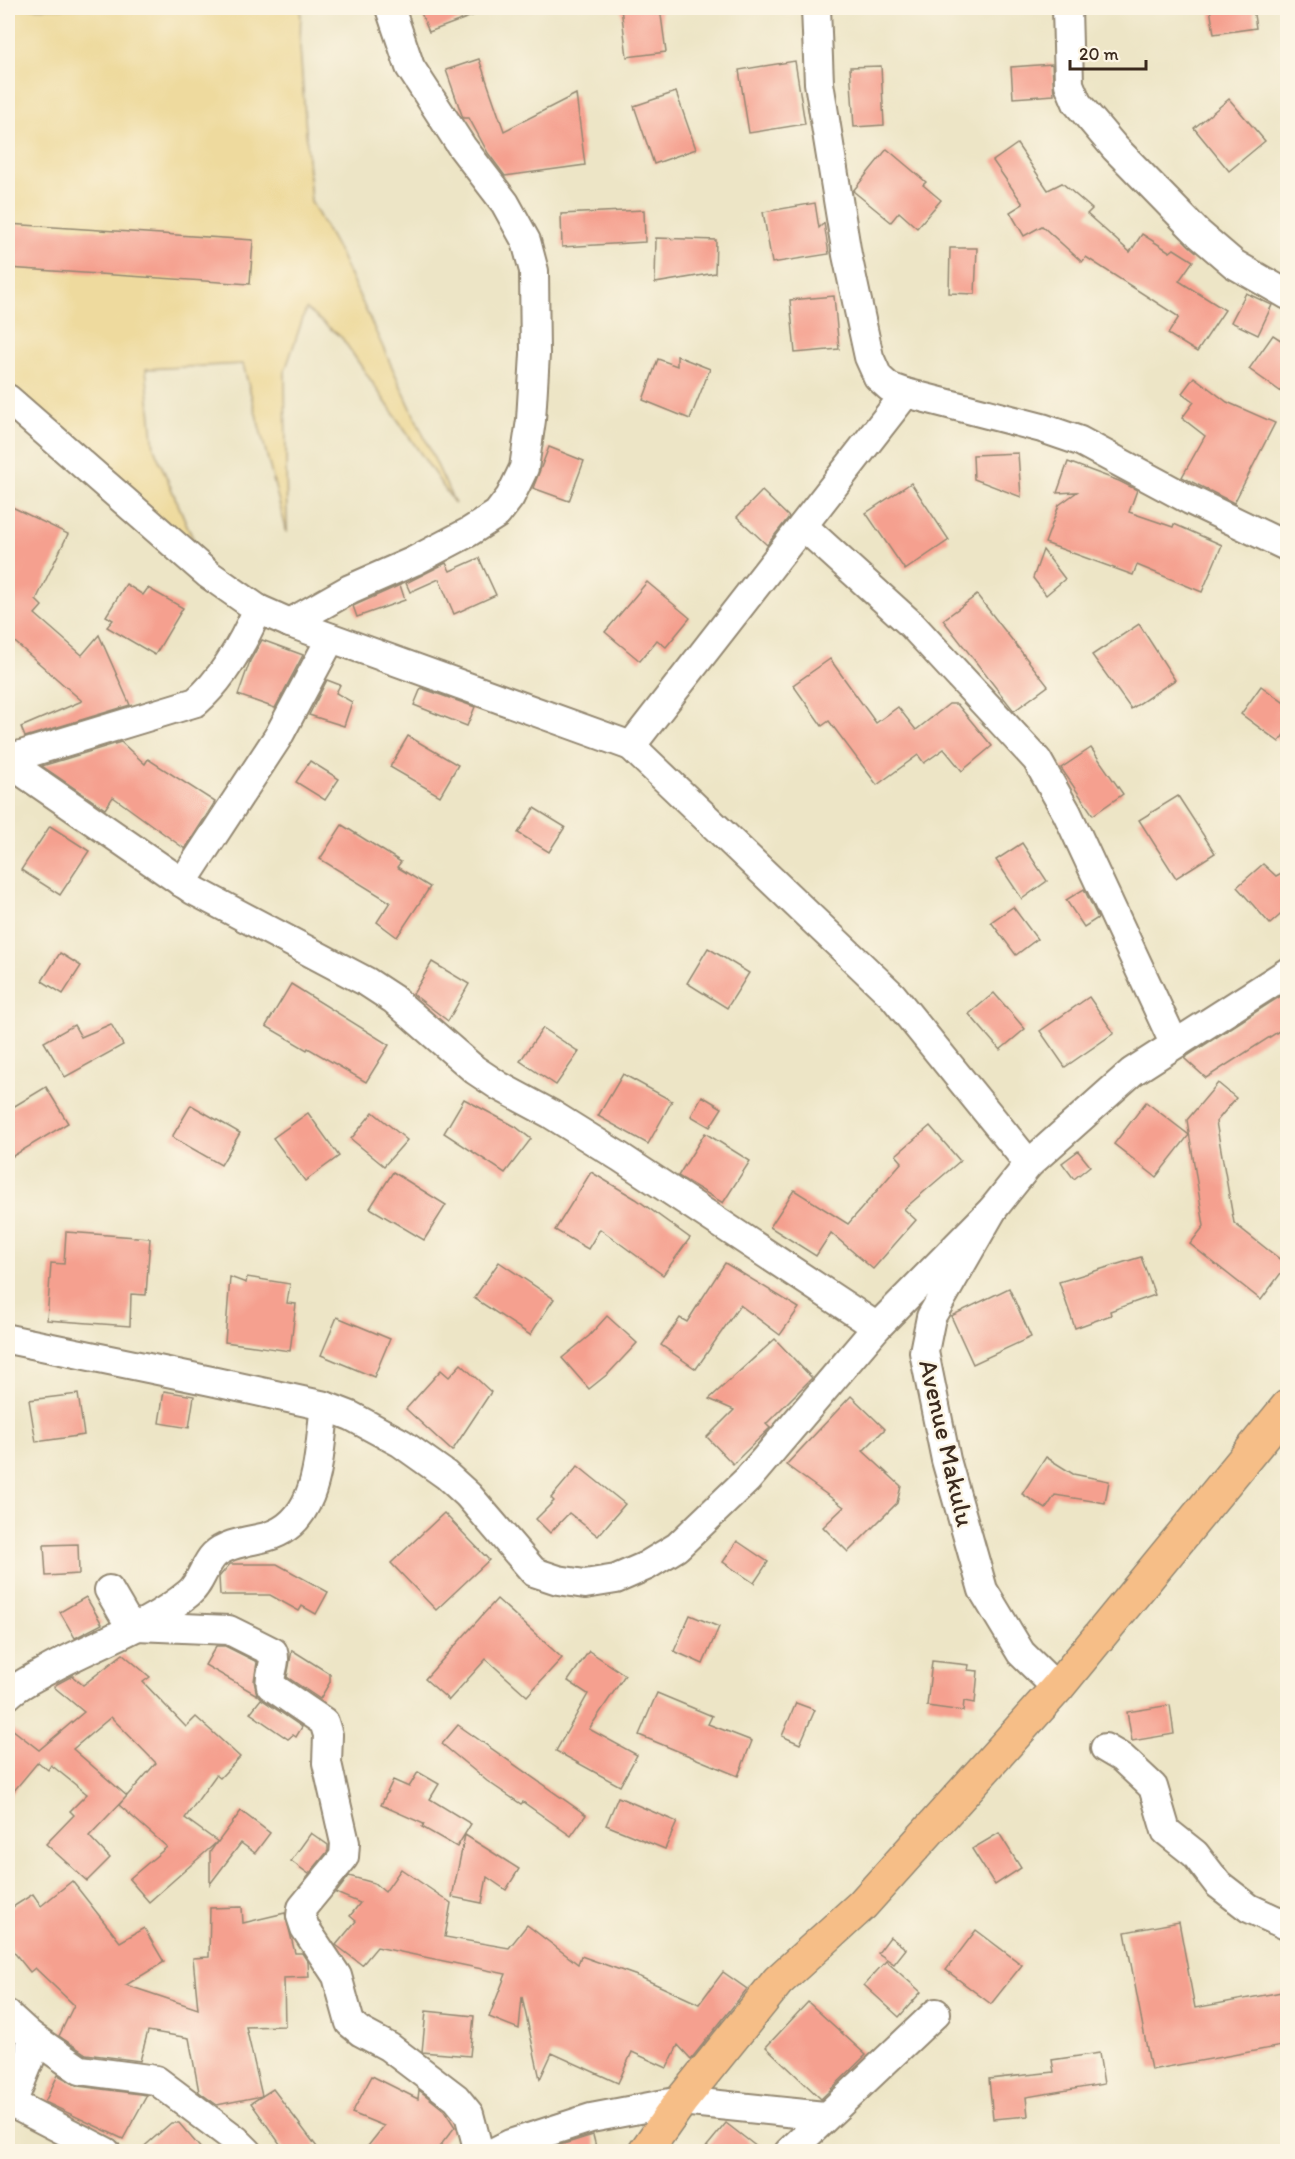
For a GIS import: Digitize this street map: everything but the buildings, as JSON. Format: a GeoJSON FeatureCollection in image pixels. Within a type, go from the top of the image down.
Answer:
{"type":"FeatureCollection","features":[{"type":"Feature","properties":{"kind":"main road"},"geometry":{"type":"LineString","coordinates":[[645,2151],[681,2101],[778,1981],[862,1905],[1057,1688],[1287,1406]]}},
{"type":"Feature","properties":{"kind":"street"},"geometry":{"type":"LineString","coordinates":[[290,623],[350,589],[460,537],[496,514],[510,497],[524,468],[531,420],[535,354],[534,271],[526,241],[505,203],[462,147],[410,67],[390,8]]}},
{"type":"Feature","properties":{"kind":"street"},"geometry":{"type":"LineString","coordinates":[[816,8],[819,83],[847,255],[869,357],[878,377],[889,387],[906,393],[1042,428],[1080,441],[1190,500],[1287,547]]}},
{"type":"Feature","properties":{"kind":"street"},"geometry":{"type":"LineString","coordinates":[[1067,8],[1069,84],[1077,103],[1115,148],[1199,234],[1234,264],[1287,295]]}},
{"type":"Feature","properties":{"kind":"street"},"geometry":{"type":"LineString","coordinates":[[631,746],[906,393]]}},
{"type":"Feature","properties":{"kind":"street"},"geometry":{"type":"LineString","coordinates":[[8,399],[208,574],[258,609],[290,623],[631,746],[893,996],[1029,1164]]}},
{"type":"Feature","properties":{"kind":"street"},"geometry":{"type":"LineString","coordinates":[[803,526],[912,626],[1037,760],[1067,813],[1174,1043]]}},
{"type":"Feature","properties":{"kind":"street"},"geometry":{"type":"LineString","coordinates":[[8,760],[195,702],[211,690],[244,639],[258,609]]}},
{"type":"Feature","properties":{"kind":"street"},"geometry":{"type":"LineString","coordinates":[[182,883],[278,736],[331,638]]}},
{"type":"Feature","properties":{"kind":"street"},"geometry":{"type":"LineString","coordinates":[[8,760],[182,883],[367,982],[393,999],[475,1070],[630,1162],[877,1327]]}},
{"type":"Feature","properties":{"kind":"street","name":"Avenue Makulu"},"geometry":{"type":"LineString","coordinates":[[1057,1688],[1021,1653],[983,1590],[946,1460],[924,1352],[931,1317],[993,1209],[1029,1164],[1132,1072],[1287,972]]}},
{"type":"Feature","properties":{"kind":"street"},"geometry":{"type":"LineString","coordinates":[[8,1339],[325,1407],[351,1416],[401,1443],[446,1475],[468,1495],[534,1572],[558,1580],[585,1584],[616,1579],[646,1566],[677,1547],[747,1480],[877,1327],[993,1209]]}},
{"type":"Feature","properties":{"kind":"street"},"geometry":{"type":"LineString","coordinates":[[8,1695],[71,1656],[137,1626],[189,1593],[214,1555],[224,1548],[281,1533],[299,1518],[308,1504],[314,1480],[325,1407]]}},
{"type":"Feature","properties":{"kind":"street"},"geometry":{"type":"LineString","coordinates":[[109,1590],[126,1619],[137,1626],[210,1627],[229,1630],[273,1652],[276,1659],[269,1679],[272,1686],[324,1722],[328,1735],[327,1763],[345,1843],[344,1857],[302,1908],[301,1916],[305,1928],[338,1976],[350,2023],[361,2032],[389,2047],[456,2098],[469,2114],[479,2151]]}},
{"type":"Feature","properties":{"kind":"street"},"geometry":{"type":"LineString","coordinates":[[1105,1748],[1122,1758],[1153,1786],[1166,1831],[1195,1854],[1218,1884],[1249,1908],[1287,1926]]}},
{"type":"Feature","properties":{"kind":"street"},"geometry":{"type":"LineString","coordinates":[[789,2151],[936,2013]]}},
{"type":"Feature","properties":{"kind":"street"},"geometry":{"type":"LineString","coordinates":[[8,2015],[31,2036],[80,2070],[156,2080],[248,2151]]}},
{"type":"Feature","properties":{"kind":"street"},"geometry":{"type":"LineString","coordinates":[[31,2036],[30,2058],[15,2096],[17,2106],[106,2151]]}},
{"type":"Feature","properties":{"kind":"street"},"geometry":{"type":"LineString","coordinates":[[494,2151],[591,2118],[681,2101],[824,2116]]}},
{"type":"Feature","properties":{"kind":"sand"},"geometry":{"type":"Polygon","coordinates":[[[8,8],[301,8],[300,47],[311,201],[341,256],[455,504],[342,338],[306,309],[285,371],[287,533],[243,364],[146,369],[154,448],[208,574],[8,404],[8,8]]]}}]}
